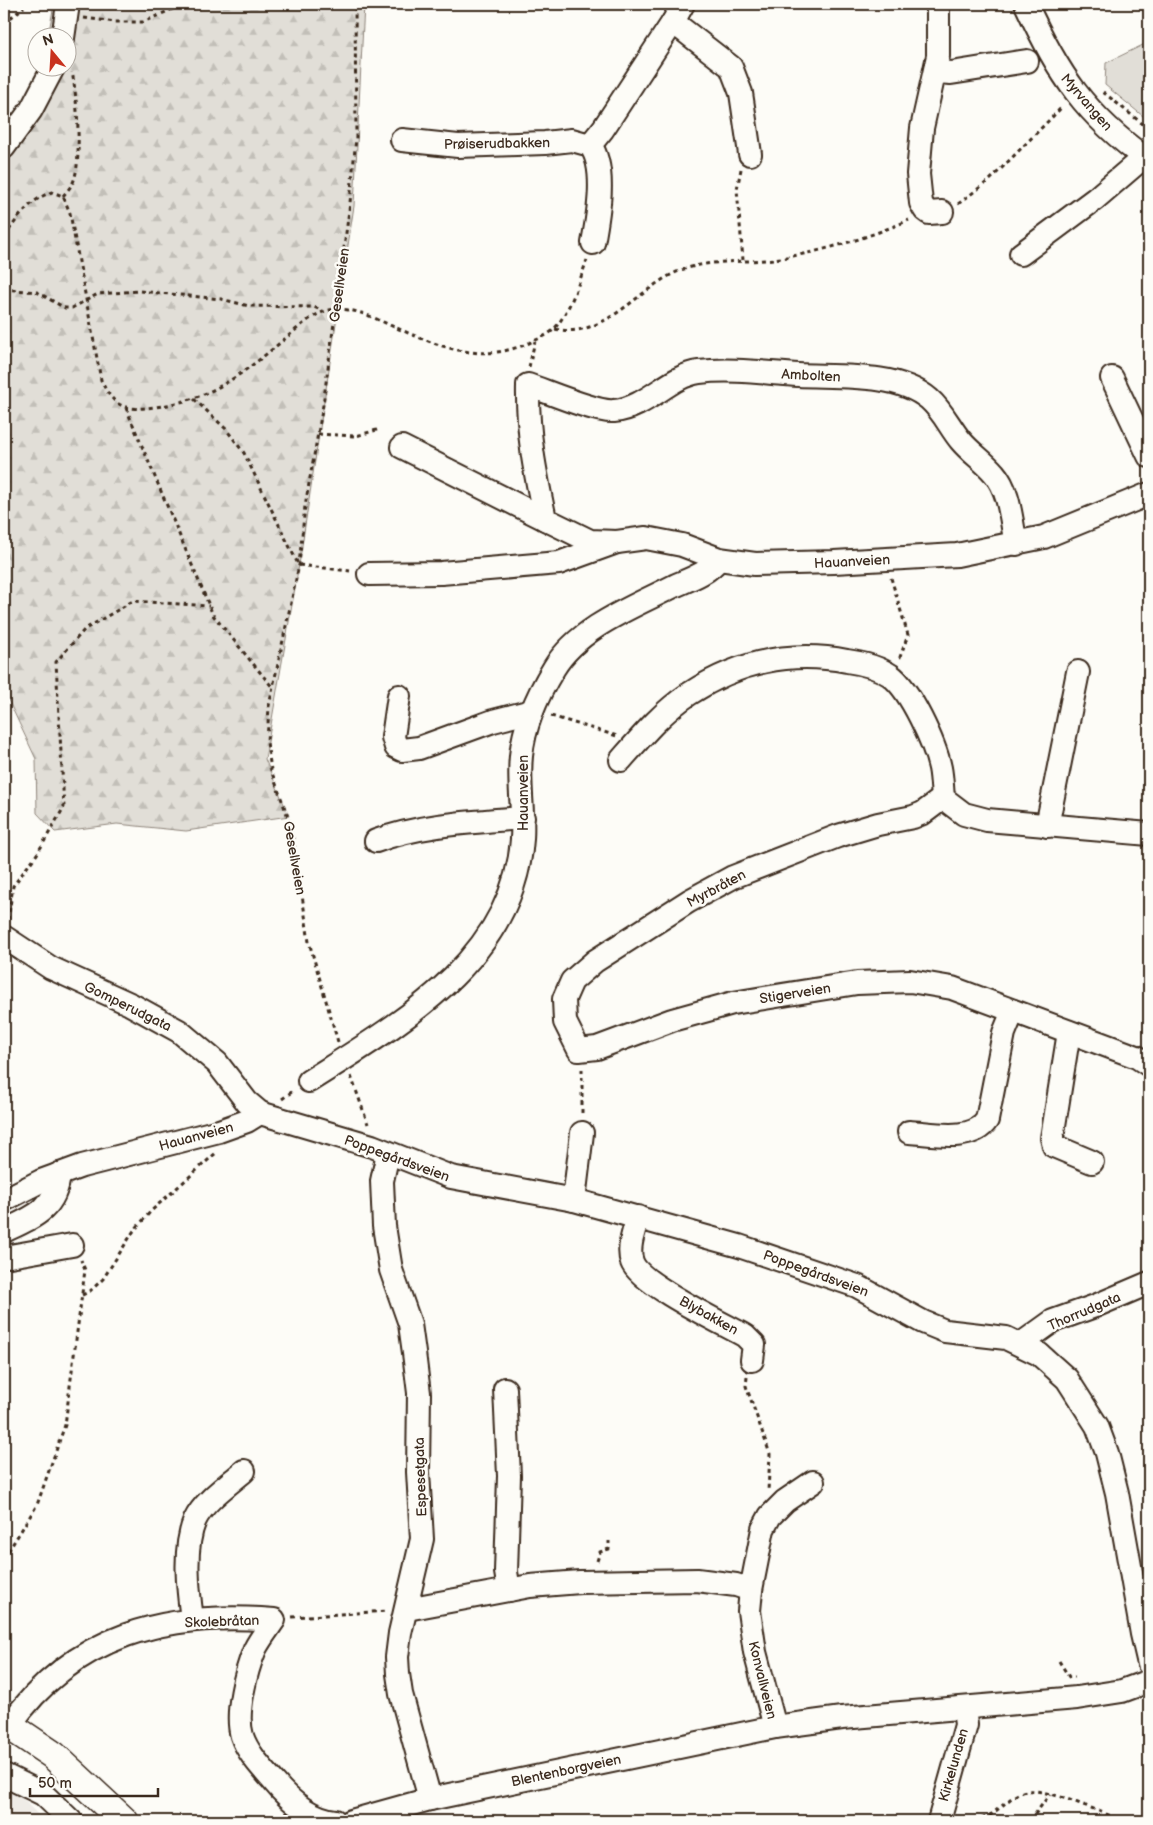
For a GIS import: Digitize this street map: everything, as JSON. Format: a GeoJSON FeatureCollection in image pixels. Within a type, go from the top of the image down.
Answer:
{"type":"FeatureCollection","features":[{"type":"Feature","properties":{"kind":"main road"},"geometry":{"type":"LineString","coordinates":[[7,1724],[53,1755],[124,1821]]}},
{"type":"Feature","properties":{"kind":"street"},"geometry":{"type":"LineString","coordinates":[[933,211],[920,196],[918,153],[922,128],[936,72],[940,35],[938,4]]}},
{"type":"Feature","properties":{"kind":"street","name":"Myrvangen"},"geometry":{"type":"LineString","coordinates":[[1026,4],[1058,68],[1076,94],[1115,134],[1146,159]]}},
{"type":"Feature","properties":{"kind":"street"},"geometry":{"type":"LineString","coordinates":[[593,243],[596,224],[599,161],[590,145],[603,129],[678,13],[732,67],[741,93],[750,154]]}},
{"type":"Feature","properties":{"kind":"street"},"geometry":{"type":"LineString","coordinates":[[936,72],[951,73],[1027,61]]}},
{"type":"Feature","properties":{"kind":"street"},"geometry":{"type":"LineString","coordinates":[[4,147],[55,78]]}},
{"type":"Feature","properties":{"kind":"street","name":"Prøiserudbakken"},"geometry":{"type":"LineString","coordinates":[[402,140],[458,146],[545,143],[572,140],[590,145]]}},
{"type":"Feature","properties":{"kind":"street"},"geometry":{"type":"LineString","coordinates":[[1021,254],[1146,159]]}},
{"type":"Feature","properties":{"kind":"street","name":"Ambolten"},"geometry":{"type":"LineString","coordinates":[[528,385],[612,412],[637,406],[671,384],[698,372],[733,371],[872,378],[901,384],[928,398],[939,409],[961,442],[995,474],[1006,496],[1016,544]]}},
{"type":"Feature","properties":{"kind":"street"},"geometry":{"type":"LineString","coordinates":[[1112,378],[1149,456]]}},
{"type":"Feature","properties":{"kind":"street"},"geometry":{"type":"LineString","coordinates":[[528,385],[527,422],[545,519]]}},
{"type":"Feature","properties":{"kind":"street"},"geometry":{"type":"LineString","coordinates":[[402,447],[590,540],[617,542]]}},
{"type":"Feature","properties":{"kind":"street","name":"Hauanveien"},"geometry":{"type":"LineString","coordinates":[[309,1081],[345,1058],[445,986],[468,964],[486,940],[513,889],[520,863],[523,818],[521,755],[533,709],[564,653],[585,635],[636,605],[704,572],[719,560],[755,564],[957,555],[1016,544],[1079,524],[1149,494]]}},
{"type":"Feature","properties":{"kind":"street"},"geometry":{"type":"LineString","coordinates":[[369,574],[440,573],[559,563],[617,542],[646,538],[682,545],[719,560]]}},
{"type":"Feature","properties":{"kind":"street"},"geometry":{"type":"LineString","coordinates":[[621,760],[670,708],[689,694],[730,671],[760,661],[791,656],[815,656],[856,663],[891,676],[912,703],[934,748],[940,767],[943,798],[964,814],[1047,826],[1149,834]]}},
{"type":"Feature","properties":{"kind":"street"},"geometry":{"type":"LineString","coordinates":[[1047,826],[1078,672]]}},
{"type":"Feature","properties":{"kind":"street"},"geometry":{"type":"LineString","coordinates":[[399,696],[393,737],[396,747],[402,750],[419,748],[493,721],[533,709]]}},
{"type":"Feature","properties":{"kind":"street","name":"Myrbråten"},"geometry":{"type":"LineString","coordinates":[[579,1050],[565,1022],[564,999],[572,981],[595,962],[689,901],[734,877],[838,836],[878,824],[913,817],[923,813],[943,798]]}},
{"type":"Feature","properties":{"kind":"street"},"geometry":{"type":"LineString","coordinates":[[376,841],[393,835],[440,827],[523,818]]}},
{"type":"Feature","properties":{"kind":"street","name":"Gomperudgata"},"geometry":{"type":"LineString","coordinates":[[4,937],[52,968],[139,1009],[179,1031],[217,1063],[247,1102],[260,1113]]}},
{"type":"Feature","properties":{"kind":"street","name":"Stigerveien"},"geometry":{"type":"LineString","coordinates":[[579,1050],[597,1048],[672,1020],[733,1003],[857,983],[910,982],[933,984],[1013,1011],[1137,1057],[1149,1064]]}},
{"type":"Feature","properties":{"kind":"street"},"geometry":{"type":"LineString","coordinates":[[909,1132],[966,1134],[983,1126],[987,1120],[1004,1033],[1013,1011]]}},
{"type":"Feature","properties":{"kind":"street"},"geometry":{"type":"LineString","coordinates":[[1068,1032],[1052,1138],[1054,1146],[1092,1162]]}},
{"type":"Feature","properties":{"kind":"street","name":"Hauanveien"},"geometry":{"type":"LineString","coordinates":[[4,1200],[59,1174],[82,1166],[220,1131],[247,1121],[260,1113]]}},
{"type":"Feature","properties":{"kind":"street","name":"Poppegårdsveien"},"geometry":{"type":"LineString","coordinates":[[260,1113],[380,1150],[451,1178],[574,1200],[638,1217],[826,1274],[857,1286],[945,1332],[1006,1338],[1039,1354],[1067,1379],[1098,1426],[1117,1493],[1149,1664]]}},
{"type":"Feature","properties":{"kind":"street"},"geometry":{"type":"LineString","coordinates":[[574,1200],[582,1133]]}},
{"type":"Feature","properties":{"kind":"street","name":"Espesetgata"},"geometry":{"type":"LineString","coordinates":[[380,1150],[384,1168],[382,1186],[387,1248],[394,1282],[410,1324],[418,1393],[418,1472],[422,1539],[400,1633],[397,1658],[398,1674],[401,1694],[430,1799]]}},
{"type":"Feature","properties":{"kind":"street"},"geometry":{"type":"LineString","coordinates":[[4,1231],[32,1217],[51,1202],[57,1191],[59,1174]]}},
{"type":"Feature","properties":{"kind":"street","name":"Blybakken"},"geometry":{"type":"LineString","coordinates":[[638,1217],[630,1252],[634,1268],[651,1283],[745,1336],[754,1345],[752,1360]]}},
{"type":"Feature","properties":{"kind":"street"},"geometry":{"type":"LineString","coordinates":[[4,1255],[10,1256],[72,1246]]}},
{"type":"Feature","properties":{"kind":"street","name":"Thorrudgata"},"geometry":{"type":"LineString","coordinates":[[1021,1344],[1053,1320],[1095,1306],[1149,1283]]}},
{"type":"Feature","properties":{"kind":"street"},"geometry":{"type":"LineString","coordinates":[[505,1389],[509,1476],[506,1572],[508,1590]]}},
{"type":"Feature","properties":{"kind":"street"},"geometry":{"type":"LineString","coordinates":[[192,1619],[188,1553],[196,1519],[203,1509],[244,1471]]}},
{"type":"Feature","properties":{"kind":"street"},"geometry":{"type":"LineString","coordinates":[[407,1609],[508,1590],[580,1582],[644,1579],[697,1580],[751,1590],[759,1544],[763,1529],[770,1516],[785,1501],[813,1482]]}},
{"type":"Feature","properties":{"kind":"street","name":"Konvallveien"},"geometry":{"type":"LineString","coordinates":[[751,1590],[749,1611],[755,1652],[776,1727],[842,1718],[964,1708],[1122,1691],[1149,1681]]}},
{"type":"Feature","properties":{"kind":"street","name":"Skolebråtan"},"geometry":{"type":"LineString","coordinates":[[7,1724],[38,1690],[87,1652],[125,1635],[192,1619],[249,1618],[274,1620],[256,1648],[246,1677],[240,1718],[242,1735],[256,1761],[280,1789],[313,1815],[335,1821]]}},
{"type":"Feature","properties":{"kind":"street","name":"Kirkelunden"},"geometry":{"type":"LineString","coordinates":[[939,1815],[966,1725],[964,1708]]}},
{"type":"Feature","properties":{"kind":"street","name":"Blentenborgveien"},"geometry":{"type":"LineString","coordinates":[[355,1821],[430,1799],[776,1727]]}},
{"type":"Feature","properties":{"kind":"street"},"geometry":{"type":"LineString","coordinates":[[4,1775],[43,1794],[71,1821]]}},
{"type":"Feature","properties":{"kind":"path"},"geometry":{"type":"LineString","coordinates":[[66,19],[143,22],[184,4]]}},
{"type":"Feature","properties":{"kind":"path","name":"Gesellveien"},"geometry":{"type":"LineString","coordinates":[[355,4],[356,136],[350,203],[318,434],[305,506],[299,565],[273,689],[268,742],[271,770],[289,820],[309,942],[334,1032],[374,1139],[380,1150]]}},
{"type":"Feature","properties":{"kind":"path"},"geometry":{"type":"LineString","coordinates":[[4,23],[24,8]]}},
{"type":"Feature","properties":{"kind":"path"},"geometry":{"type":"LineString","coordinates":[[63,196],[74,180],[76,167],[77,101],[67,78]]}},
{"type":"Feature","properties":{"kind":"path"},"geometry":{"type":"LineString","coordinates":[[1102,91],[1149,129]]}},
{"type":"Feature","properties":{"kind":"path"},"geometry":{"type":"LineString","coordinates":[[554,329],[573,330],[605,320],[619,313],[663,279],[680,271],[714,263],[773,259],[828,247],[880,232],[933,211],[957,205],[991,179],[1076,94]]}},
{"type":"Feature","properties":{"kind":"path"},"geometry":{"type":"LineString","coordinates":[[743,260],[737,189],[741,168],[750,154]]}},
{"type":"Feature","properties":{"kind":"path"},"geometry":{"type":"LineString","coordinates":[[4,237],[28,205],[36,199],[52,192],[63,196],[70,213],[101,380],[114,400],[126,408],[212,615],[273,689]]}},
{"type":"Feature","properties":{"kind":"path"},"geometry":{"type":"LineString","coordinates":[[126,408],[165,406],[194,399],[231,381],[302,325],[324,311],[336,309],[360,313],[458,351],[480,354],[500,352],[535,341],[554,329],[578,286],[593,243]]}},
{"type":"Feature","properties":{"kind":"path"},"geometry":{"type":"LineString","coordinates":[[4,289],[37,292],[65,308],[72,308],[98,294],[139,291],[222,299],[249,306],[314,307],[324,311]]}},
{"type":"Feature","properties":{"kind":"path"},"geometry":{"type":"LineString","coordinates":[[528,385],[529,363],[535,341]]}},
{"type":"Feature","properties":{"kind":"path"},"geometry":{"type":"LineString","coordinates":[[194,399],[226,429],[244,453],[299,565],[369,574]]}},
{"type":"Feature","properties":{"kind":"path"},"geometry":{"type":"LineString","coordinates":[[318,434],[356,436],[380,428]]}},
{"type":"Feature","properties":{"kind":"path"},"geometry":{"type":"LineString","coordinates":[[884,559],[908,635],[891,676]]}},
{"type":"Feature","properties":{"kind":"path"},"geometry":{"type":"LineString","coordinates":[[4,937],[13,886],[37,854],[64,807],[56,662],[85,629],[133,601],[209,606]]}},
{"type":"Feature","properties":{"kind":"path"},"geometry":{"type":"LineString","coordinates":[[533,709],[571,723],[637,742]]}},
{"type":"Feature","properties":{"kind":"path"},"geometry":{"type":"LineString","coordinates":[[579,1050],[582,1062],[582,1133]]}},
{"type":"Feature","properties":{"kind":"path"},"geometry":{"type":"LineString","coordinates":[[260,1113],[309,1081]]}},
{"type":"Feature","properties":{"kind":"path"},"geometry":{"type":"LineString","coordinates":[[81,1295],[89,1292],[103,1279],[133,1232],[151,1211],[212,1158],[220,1145],[220,1131]]}},
{"type":"Feature","properties":{"kind":"path"},"geometry":{"type":"LineString","coordinates":[[4,1558],[37,1504],[64,1425],[84,1266],[72,1246]]}},
{"type":"Feature","properties":{"kind":"path"},"geometry":{"type":"LineString","coordinates":[[752,1360],[746,1386],[770,1454],[768,1498],[770,1516]]}},
{"type":"Feature","properties":{"kind":"path"},"geometry":{"type":"LineString","coordinates":[[598,1562],[600,1552],[609,1548],[609,1541]]}},
{"type":"Feature","properties":{"kind":"path"},"geometry":{"type":"LineString","coordinates":[[274,1620],[308,1615],[407,1609]]}},
{"type":"Feature","properties":{"kind":"path"},"geometry":{"type":"LineString","coordinates":[[1059,1661],[1069,1677],[1078,1677]]}},
{"type":"Feature","properties":{"kind":"path"},"geometry":{"type":"LineString","coordinates":[[939,1815],[978,1820],[1001,1807],[1015,1795],[1028,1790],[1050,1794],[1123,1821]]}},
{"type":"Feature","properties":{"kind":"path"},"geometry":{"type":"LineString","coordinates":[[1030,1821],[1050,1794]]}},
{"type":"Feature","properties":{"kind":"shaded area"},"geometry":{"type":"Polygon","coordinates":[[[4,1787],[18,1794],[44,1821],[4,1821],[4,1787]]]}},
{"type":"Feature","properties":{"kind":"green space"},"geometry":{"type":"Polygon","coordinates":[[[54,4],[364,4],[354,206],[299,565],[265,759],[289,816],[186,831],[117,824],[55,832],[37,813],[36,759],[4,691],[4,151],[37,78],[78,78],[78,28],[50,28],[54,4]]]}},
{"type":"Feature","properties":{"kind":"green space"},"geometry":{"type":"Polygon","coordinates":[[[1149,42],[1149,121],[1105,85],[1106,63],[1149,42]]]}}]}
